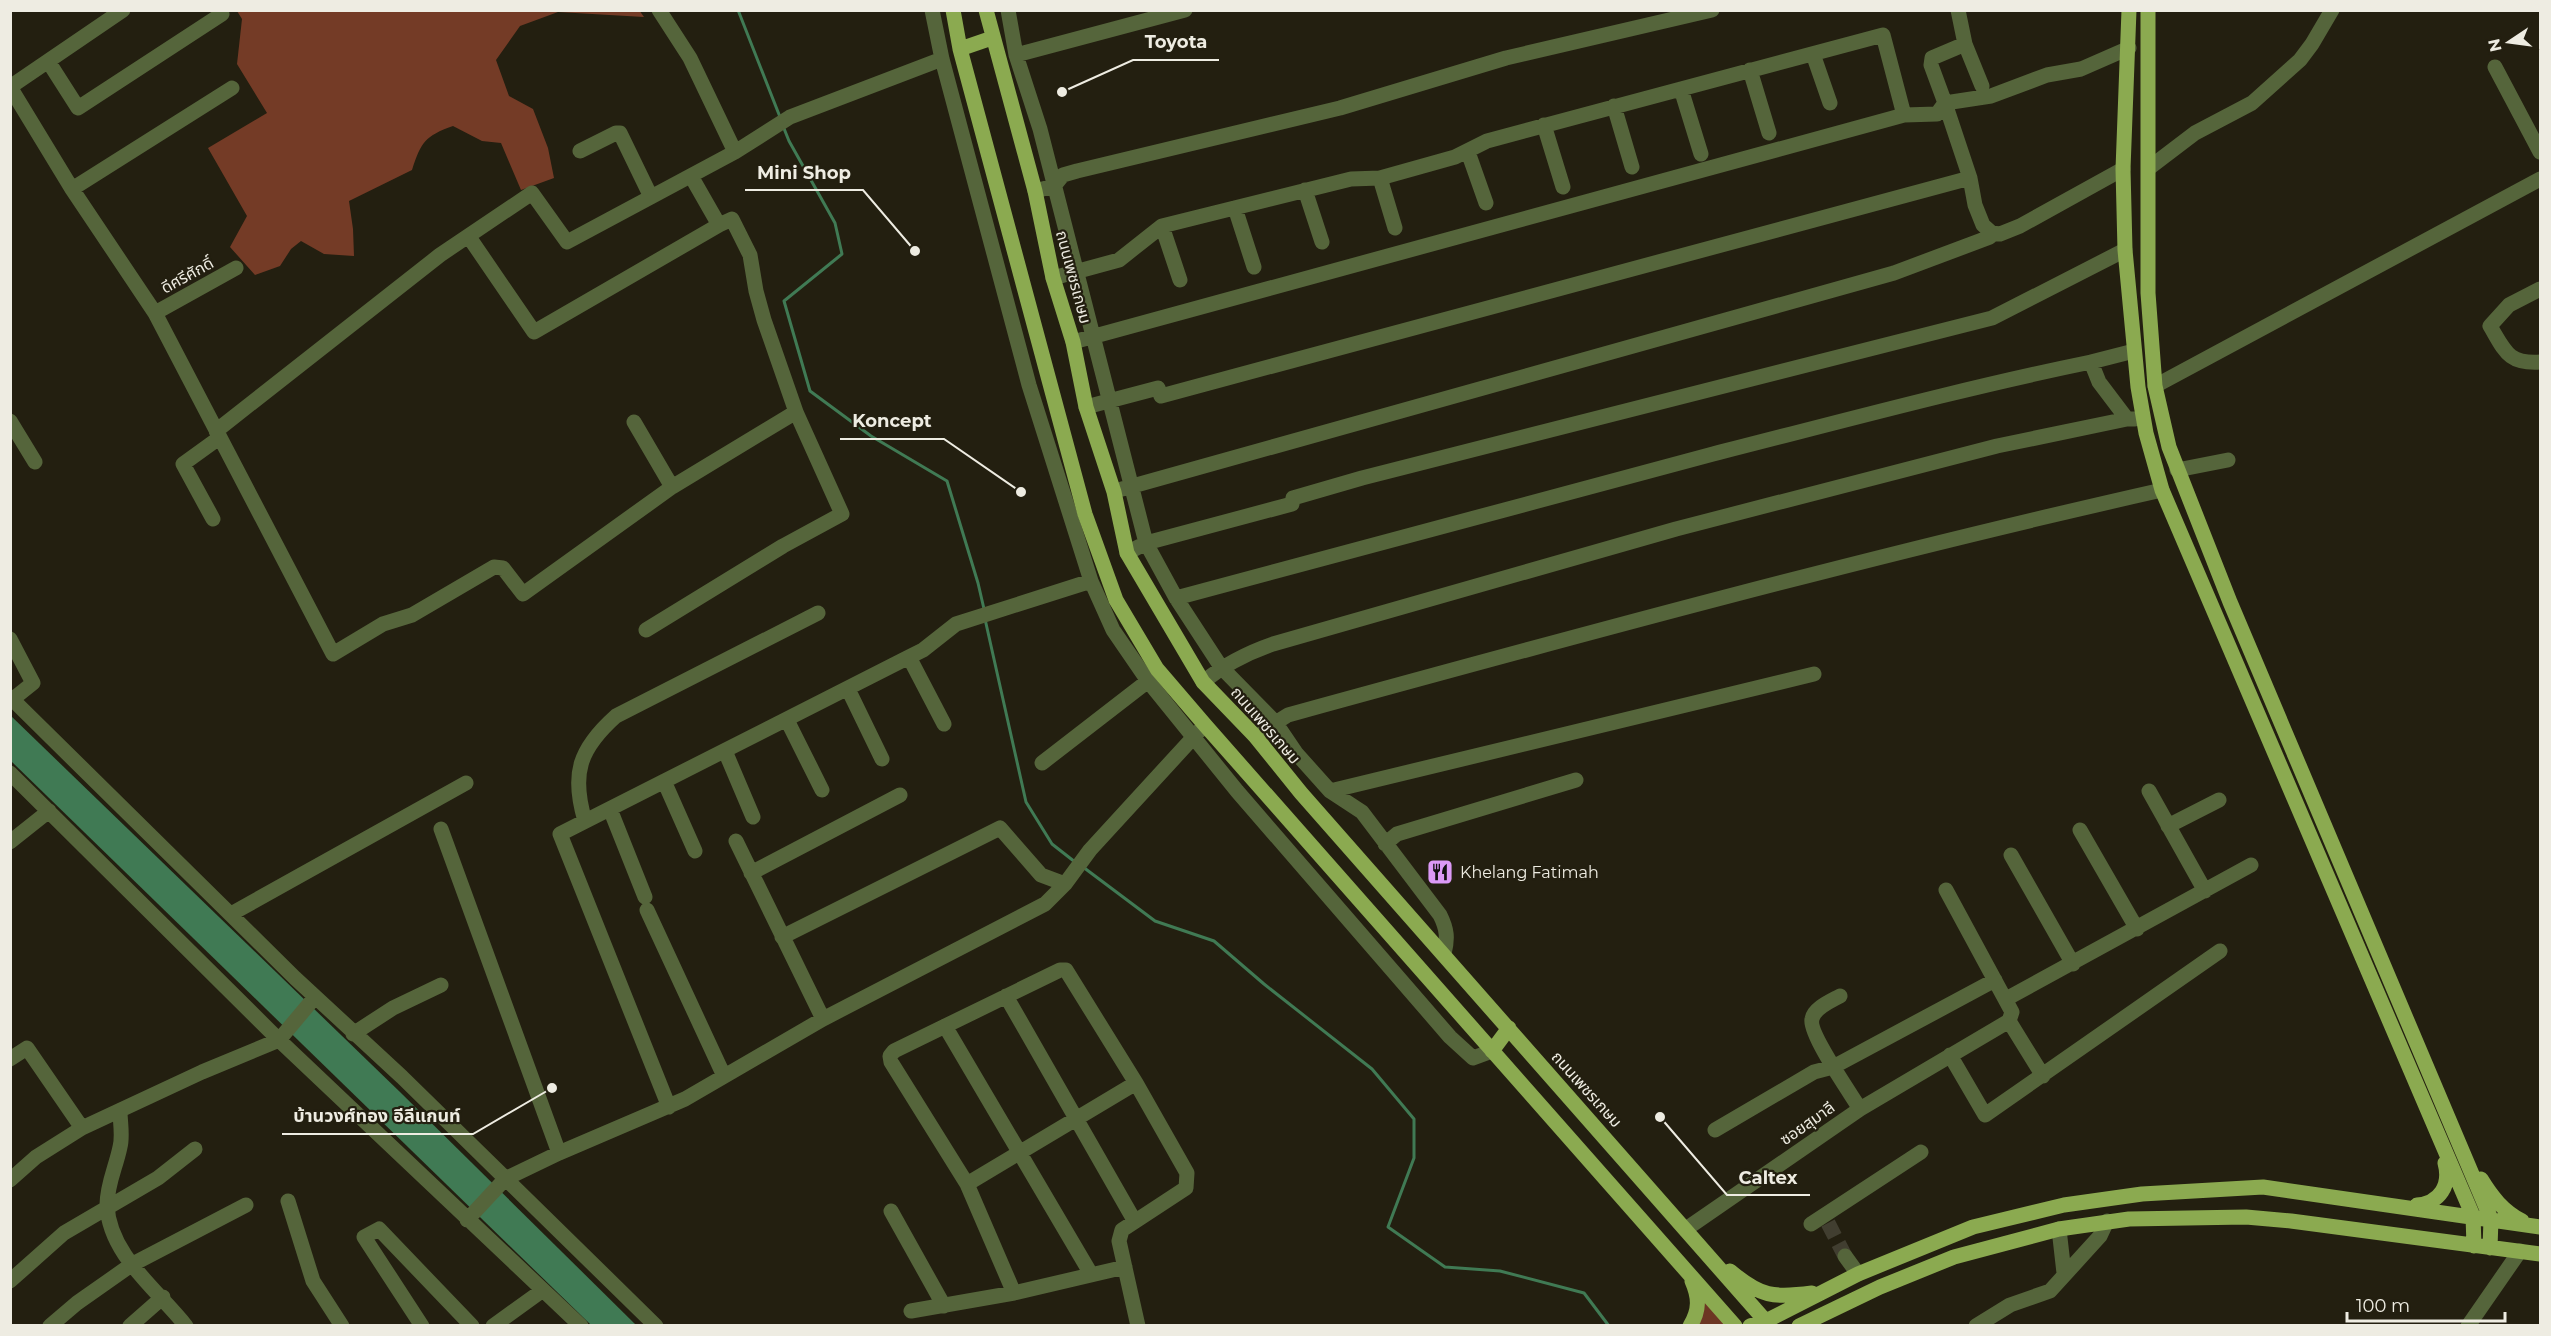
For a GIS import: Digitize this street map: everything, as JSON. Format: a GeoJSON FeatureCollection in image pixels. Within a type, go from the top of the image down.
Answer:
{"type":"FeatureCollection","features":[{"type":"Feature","properties":{"kind":"main road"},"geometry":{"type":"LineString","coordinates":[[953,10],[960,49],[1078,516],[1116,600],[1157,669],[1199,730],[1492,1051],[1735,1326]]}},
{"type":"Feature","properties":{"kind":"main road","name":"ถนนเพชรเกษม"},"geometry":{"type":"LineString","coordinates":[[986,10],[1035,191],[1053,278],[1073,342],[1086,407],[1114,492],[1127,553],[1203,681],[1255,736],[1301,793],[1768,1323]]}},
{"type":"Feature","properties":{"kind":"main road"},"geometry":{"type":"LineString","coordinates":[[2130,10],[2123,169],[2125,250],[2134,351],[2144,420],[2162,490],[2442,1124],[2491,1219],[2490,1248]]}},
{"type":"Feature","properties":{"kind":"main road"},"geometry":{"type":"LineString","coordinates":[[2148,10],[2148,293],[2155,386],[2169,447],[2442,1124],[2473,1216],[2474,1246]]}},
{"type":"Feature","properties":{"kind":"main road"},"geometry":{"type":"LineString","coordinates":[[960,49],[992,38]]}},
{"type":"Feature","properties":{"kind":"main road"},"geometry":{"type":"LineString","coordinates":[[1492,1051],[1509,1028]]}},
{"type":"Feature","properties":{"kind":"main road"},"geometry":{"type":"LineString","coordinates":[[2402,1206],[2425,1204],[2444,1191],[2447,1180],[2442,1124]]}},
{"type":"Feature","properties":{"kind":"main road"},"geometry":{"type":"LineString","coordinates":[[2442,1124],[2497,1202],[2509,1214],[2536,1226]]}},
{"type":"Feature","properties":{"kind":"main road"},"geometry":{"type":"LineString","coordinates":[[1750,1326],[1768,1323],[1822,1291],[1858,1274],[1973,1227],[2064,1205],[2142,1194],[2264,1187],[2536,1226]]}},
{"type":"Feature","properties":{"kind":"main road"},"geometry":{"type":"LineString","coordinates":[[1799,1326],[1817,1320],[1954,1257],[2059,1229],[2107,1221],[2198,1217],[2257,1218],[2541,1254]]}},
{"type":"Feature","properties":{"kind":"main road"},"geometry":{"type":"LineString","coordinates":[[1707,1252],[1740,1279],[1763,1294],[1783,1297],[1822,1291]]}},
{"type":"Feature","properties":{"kind":"main road"},"geometry":{"type":"LineString","coordinates":[[1689,1273],[1698,1303],[1697,1312],[1690,1326]]}},
{"type":"Feature","properties":{"kind":"street"},"geometry":{"type":"LineString","coordinates":[[123,10],[10,87],[72,189],[155,313],[333,654],[383,624],[412,615],[494,567],[503,568],[523,594],[672,487],[796,412]]}},
{"type":"Feature","properties":{"kind":"street"},"geometry":{"type":"LineString","coordinates":[[659,10],[690,58],[735,152]]}},
{"type":"Feature","properties":{"kind":"street"},"geometry":{"type":"LineString","coordinates":[[932,10],[942,59],[1029,385],[1078,516],[1091,581],[1113,630],[1148,681],[1199,730],[1237,791],[1450,1037],[1473,1058],[1492,1051]]}},
{"type":"Feature","properties":{"kind":"street"},"geometry":{"type":"LineString","coordinates":[[1008,10],[1016,55],[1094,336],[1146,543],[1176,598],[1221,667],[1275,722],[1296,753],[1330,791],[1362,812],[1440,915],[1447,929],[1444,954]]}},
{"type":"Feature","properties":{"kind":"street"},"geometry":{"type":"LineString","coordinates":[[1016,55],[1185,10]]}},
{"type":"Feature","properties":{"kind":"street"},"geometry":{"type":"LineString","coordinates":[[1035,191],[1054,186],[1062,175],[1340,108],[1506,58],[1712,10]]}},
{"type":"Feature","properties":{"kind":"street"},"geometry":{"type":"LineString","coordinates":[[1958,10],[1965,44],[1982,86]]}},
{"type":"Feature","properties":{"kind":"street"},"geometry":{"type":"LineString","coordinates":[[2149,168],[2195,133],[2252,103],[2300,60],[2332,10]]}},
{"type":"Feature","properties":{"kind":"street"},"geometry":{"type":"LineString","coordinates":[[48,62],[78,108],[222,14]]}},
{"type":"Feature","properties":{"kind":"street"},"geometry":{"type":"LineString","coordinates":[[1053,278],[1119,260],[1162,226],[1352,179],[1380,178],[1468,152],[1487,141],[1883,35],[1904,115]]}},
{"type":"Feature","properties":{"kind":"street"},"geometry":{"type":"LineString","coordinates":[[1965,44],[1932,58],[1931,65],[1970,178],[1975,205],[1983,225],[1992,233],[2000,234],[2020,226],[2123,169]]}},
{"type":"Feature","properties":{"kind":"street"},"geometry":{"type":"LineString","coordinates":[[1073,342],[1904,115],[1937,114],[1945,102],[1991,96],[2047,75],[2081,69],[2129,48]]}},
{"type":"Feature","properties":{"kind":"street"},"geometry":{"type":"LineString","coordinates":[[1813,54],[1830,103]]}},
{"type":"Feature","properties":{"kind":"street"},"geometry":{"type":"LineString","coordinates":[[213,519],[183,464],[440,255],[469,237],[476,228],[532,193],[567,242],[735,152],[790,117],[942,59]]}},
{"type":"Feature","properties":{"kind":"street"},"geometry":{"type":"LineString","coordinates":[[2495,68],[2541,152]]}},
{"type":"Feature","properties":{"kind":"street"},"geometry":{"type":"LineString","coordinates":[[1750,70],[1769,133]]}},
{"type":"Feature","properties":{"kind":"street"},"geometry":{"type":"LineString","coordinates":[[72,189],[232,88]]}},
{"type":"Feature","properties":{"kind":"street"},"geometry":{"type":"LineString","coordinates":[[1681,89],[1701,154]]}},
{"type":"Feature","properties":{"kind":"street"},"geometry":{"type":"LineString","coordinates":[[1614,106],[1632,167]]}},
{"type":"Feature","properties":{"kind":"street"},"geometry":{"type":"LineString","coordinates":[[1544,125],[1563,187]]}},
{"type":"Feature","properties":{"kind":"street"},"geometry":{"type":"LineString","coordinates":[[580,151],[616,133],[620,134],[651,197]]}},
{"type":"Feature","properties":{"kind":"street"},"geometry":{"type":"LineString","coordinates":[[1468,152],[1486,203]]}},
{"type":"Feature","properties":{"kind":"street"},"geometry":{"type":"LineString","coordinates":[[692,176],[719,225]]}},
{"type":"Feature","properties":{"kind":"street"},"geometry":{"type":"LineString","coordinates":[[1380,178],[1395,228]]}},
{"type":"Feature","properties":{"kind":"street"},"geometry":{"type":"LineString","coordinates":[[1086,407],[1158,388],[1161,396],[1970,178]]}},
{"type":"Feature","properties":{"kind":"street"},"geometry":{"type":"LineString","coordinates":[[2155,386],[2541,179]]}},
{"type":"Feature","properties":{"kind":"street"},"geometry":{"type":"LineString","coordinates":[[1305,190],[1322,242]]}},
{"type":"Feature","properties":{"kind":"street"},"geometry":{"type":"LineString","coordinates":[[1235,208],[1254,267]]}},
{"type":"Feature","properties":{"kind":"street"},"geometry":{"type":"LineString","coordinates":[[469,237],[534,332],[732,219],[750,255],[762,313],[796,412],[842,514],[783,546],[646,630]]}},
{"type":"Feature","properties":{"kind":"street"},"geometry":{"type":"LineString","coordinates":[[1162,226],[1180,280]]}},
{"type":"Feature","properties":{"kind":"street"},"geometry":{"type":"LineString","coordinates":[[1114,492],[1577,364],[1894,273],[1990,237],[1992,233]]}},
{"type":"Feature","properties":{"kind":"street"},"geometry":{"type":"LineString","coordinates":[[1127,553],[1146,543],[1292,504],[1293,498],[1362,478],[1992,318],[2125,250]]}},
{"type":"Feature","properties":{"kind":"street","name":"ดีศรีศักดิ์"},"geometry":{"type":"LineString","coordinates":[[155,313],[236,268]]}},
{"type":"Feature","properties":{"kind":"street"},"geometry":{"type":"LineString","coordinates":[[2541,289],[2509,305],[2490,326],[2507,354],[2512,358],[2530,363],[2541,362]]}},
{"type":"Feature","properties":{"kind":"street"},"geometry":{"type":"LineString","coordinates":[[1176,598],[1375,542],[1728,450],[2012,378],[2134,351]]}},
{"type":"Feature","properties":{"kind":"street"},"geometry":{"type":"LineString","coordinates":[[2091,362],[2099,382],[2127,418]]}},
{"type":"Feature","properties":{"kind":"street"},"geometry":{"type":"LineString","coordinates":[[1203,681],[1221,667],[1273,644],[1575,556],[1996,446],[2127,418],[2144,420]]}},
{"type":"Feature","properties":{"kind":"street"},"geometry":{"type":"LineString","coordinates":[[10,421],[35,462]]}},
{"type":"Feature","properties":{"kind":"street"},"geometry":{"type":"LineString","coordinates":[[634,422],[672,487]]}},
{"type":"Feature","properties":{"kind":"street"},"geometry":{"type":"LineString","coordinates":[[2177,470],[2228,460]]}},
{"type":"Feature","properties":{"kind":"street"},"geometry":{"type":"LineString","coordinates":[[1255,736],[1288,715],[1629,621],[2009,525],[2162,490]]}},
{"type":"Feature","properties":{"kind":"street"},"geometry":{"type":"LineString","coordinates":[[669,1107],[560,834],[923,650],[956,624],[1003,607],[1091,581]]}},
{"type":"Feature","properties":{"kind":"street"},"geometry":{"type":"LineString","coordinates":[[585,821],[579,800],[578,773],[586,752],[606,725],[616,716],[818,613]]}},
{"type":"Feature","properties":{"kind":"street"},"geometry":{"type":"LineString","coordinates":[[10,639],[33,683],[12,698],[315,997],[402,1077],[656,1326]]}},
{"type":"Feature","properties":{"kind":"street"},"geometry":{"type":"LineString","coordinates":[[909,657],[944,724]]}},
{"type":"Feature","properties":{"kind":"street"},"geometry":{"type":"LineString","coordinates":[[1330,791],[1814,674]]}},
{"type":"Feature","properties":{"kind":"street"},"geometry":{"type":"LineString","coordinates":[[1042,763],[1148,681]]}},
{"type":"Feature","properties":{"kind":"street"},"geometry":{"type":"LineString","coordinates":[[848,688],[882,759]]}},
{"type":"Feature","properties":{"kind":"street"},"geometry":{"type":"LineString","coordinates":[[787,720],[822,790]]}},
{"type":"Feature","properties":{"kind":"street"},"geometry":{"type":"LineString","coordinates":[[467,1220],[505,1179],[559,1153],[669,1107],[823,1019],[1046,904],[1065,884],[1090,850],[1199,730]]}},
{"type":"Feature","properties":{"kind":"street"},"geometry":{"type":"LineString","coordinates":[[725,751],[753,816]]}},
{"type":"Feature","properties":{"kind":"street"},"geometry":{"type":"LineString","coordinates":[[10,773],[279,1040],[581,1326]]}},
{"type":"Feature","properties":{"kind":"street"},"geometry":{"type":"LineString","coordinates":[[1301,793],[1319,778]]}},
{"type":"Feature","properties":{"kind":"street"},"geometry":{"type":"LineString","coordinates":[[1385,844],[1397,834],[1576,780]]}},
{"type":"Feature","properties":{"kind":"street"},"geometry":{"type":"LineString","coordinates":[[664,781],[695,851]]}},
{"type":"Feature","properties":{"kind":"street"},"geometry":{"type":"LineString","coordinates":[[231,914],[466,783]]}},
{"type":"Feature","properties":{"kind":"street"},"geometry":{"type":"LineString","coordinates":[[2149,791],[2205,891]]}},
{"type":"Feature","properties":{"kind":"street"},"geometry":{"type":"LineString","coordinates":[[751,873],[900,795]]}},
{"type":"Feature","properties":{"kind":"street"},"geometry":{"type":"LineString","coordinates":[[2168,826],[2219,800]]}},
{"type":"Feature","properties":{"kind":"street"},"geometry":{"type":"LineString","coordinates":[[610,809],[646,903],[724,1076]]}},
{"type":"Feature","properties":{"kind":"street"},"geometry":{"type":"LineString","coordinates":[[10,842],[49,811]]}},
{"type":"Feature","properties":{"kind":"street"},"geometry":{"type":"LineString","coordinates":[[782,937],[1000,828],[1041,876],[1065,884]]}},
{"type":"Feature","properties":{"kind":"street"},"geometry":{"type":"LineString","coordinates":[[441,829],[559,1153]]}},
{"type":"Feature","properties":{"kind":"street"},"geometry":{"type":"LineString","coordinates":[[2080,830],[2137,929]]}},
{"type":"Feature","properties":{"kind":"street"},"geometry":{"type":"LineString","coordinates":[[736,842],[823,1019]]}},
{"type":"Feature","properties":{"kind":"street"},"geometry":{"type":"LineString","coordinates":[[2012,855],[2073,964]]}},
{"type":"Feature","properties":{"kind":"street"},"geometry":{"type":"LineString","coordinates":[[2006,999],[2251,865]]}},
{"type":"Feature","properties":{"kind":"street"},"geometry":{"type":"LineString","coordinates":[[1946,890],[2012,1011],[2009,1021],[2043,1076]]}},
{"type":"Feature","properties":{"kind":"street"},"geometry":{"type":"LineString","coordinates":[[1950,1055],[1985,1115],[2220,951]]}},
{"type":"Feature","properties":{"kind":"street"},"geometry":{"type":"LineString","coordinates":[[1014,1293],[967,1184],[891,1062],[891,1056],[894,1052],[1060,969],[1066,970],[1136,1083],[1187,1173],[1186,1188],[1122,1230],[1119,1241],[1138,1326]]}},
{"type":"Feature","properties":{"kind":"street"},"geometry":{"type":"LineString","coordinates":[[1715,1130],[1814,1072],[1833,1067],[1995,980]]}},
{"type":"Feature","properties":{"kind":"street"},"geometry":{"type":"LineString","coordinates":[[353,1034],[386,1012],[441,985]]}},
{"type":"Feature","properties":{"kind":"street"},"geometry":{"type":"LineString","coordinates":[[1006,996],[1134,1220]]}},
{"type":"Feature","properties":{"kind":"street"},"geometry":{"type":"LineString","coordinates":[[1840,996],[1812,1017],[1811,1025],[1833,1067],[1860,1109]]}},
{"type":"Feature","properties":{"kind":"street"},"geometry":{"type":"LineString","coordinates":[[10,1180],[36,1156],[82,1128],[279,1040],[315,997]]}},
{"type":"Feature","properties":{"kind":"street","name":"ซอยสุมาลี"},"geometry":{"type":"LineString","coordinates":[[1686,1229],[1860,1109],[2009,1021]]}},
{"type":"Feature","properties":{"kind":"street"},"geometry":{"type":"LineString","coordinates":[[945,1026],[1092,1274]]}},
{"type":"Feature","properties":{"kind":"street"},"geometry":{"type":"LineString","coordinates":[[10,1059],[27,1048],[82,1128]]}},
{"type":"Feature","properties":{"kind":"street"},"geometry":{"type":"LineString","coordinates":[[967,1184],[1136,1083]]}},
{"type":"Feature","properties":{"kind":"street"},"geometry":{"type":"LineString","coordinates":[[120,1111],[121,1145],[110,1180],[107,1207],[116,1240],[131,1265],[163,1297],[186,1326]]}},
{"type":"Feature","properties":{"kind":"street"},"geometry":{"type":"LineString","coordinates":[[10,1281],[64,1233],[158,1178],[195,1149]]}},
{"type":"Feature","properties":{"kind":"street"},"geometry":{"type":"LineString","coordinates":[[1811,1224],[1921,1152]]}},
{"type":"Feature","properties":{"kind":"street"},"geometry":{"type":"LineString","coordinates":[[288,1201],[313,1281],[342,1326]]}},
{"type":"Feature","properties":{"kind":"street"},"geometry":{"type":"LineString","coordinates":[[50,1326],[77,1303],[131,1265],[246,1205]]}},
{"type":"Feature","properties":{"kind":"street"},"geometry":{"type":"LineString","coordinates":[[1828,1223],[1835,1209]]}},
{"type":"Feature","properties":{"kind":"street"},"geometry":{"type":"LineString","coordinates":[[891,1212],[944,1306]]}},
{"type":"Feature","properties":{"kind":"street"},"geometry":{"type":"LineString","coordinates":[[1976,1326],[2010,1305],[2050,1291],[2100,1236],[2107,1221]]}},
{"type":"Feature","properties":{"kind":"street"},"geometry":{"type":"LineString","coordinates":[[422,1326],[364,1237],[379,1229],[472,1326]]}},
{"type":"Feature","properties":{"kind":"street"},"geometry":{"type":"LineString","coordinates":[[2059,1229],[2064,1273]]}},
{"type":"Feature","properties":{"kind":"street"},"geometry":{"type":"LineString","coordinates":[[2468,1326],[2520,1251]]}},
{"type":"Feature","properties":{"kind":"street"},"geometry":{"type":"LineString","coordinates":[[1845,1256],[1858,1274]]}},
{"type":"Feature","properties":{"kind":"street"},"geometry":{"type":"LineString","coordinates":[[911,1311],[1014,1293],[1125,1267]]}},
{"type":"Feature","properties":{"kind":"street"},"geometry":{"type":"LineString","coordinates":[[493,1326],[543,1290]]}},
{"type":"Feature","properties":{"kind":"street"},"geometry":{"type":"LineString","coordinates":[[130,1326],[163,1297]]}},
{"type":"Feature","properties":{"kind":"shaded area"},"geometry":{"type":"Polygon","coordinates":[[[639,10],[644,17],[558,12],[520,26],[496,60],[509,96],[533,109],[548,148],[554,178],[521,190],[501,143],[482,141],[453,126],[436,133],[425,141],[412,170],[349,201],[354,256],[324,254],[301,241],[291,249],[280,266],[255,275],[230,247],[247,216],[208,148],[267,113],[237,64],[242,19],[237,11],[639,10]]]}},
{"type":"Feature","properties":{"kind":"shaded area"},"geometry":{"type":"Polygon","coordinates":[[[10,715],[400,1092],[636,1325],[591,1325],[11,761],[10,715]]]}},
{"type":"Feature","properties":{"kind":"shaded area"},"geometry":{"type":"Polygon","coordinates":[[[1705,1299],[1725,1325],[1699,1326],[1705,1299]]]}},
{"type":"Feature","properties":{"kind":"waterway"},"geometry":{"type":"LineString","coordinates":[[738,10],[780,117]]}},
{"type":"Feature","properties":{"kind":"waterway"},"geometry":{"type":"LineString","coordinates":[[783,126],[835,223],[842,254],[784,301],[810,391],[871,436],[947,481],[984,609]]}},
{"type":"Feature","properties":{"kind":"waterway"},"geometry":{"type":"LineString","coordinates":[[985,619],[1026,802],[1052,844],[1075,862]]}},
{"type":"Feature","properties":{"kind":"waterway"},"geometry":{"type":"LineString","coordinates":[[1083,867],[1155,921],[1214,941],[1264,984],[1372,1069],[1414,1119],[1414,1158],[1388,1227],[1445,1267],[1500,1271],[1584,1293],[1609,1326]]}},
{"type":"Feature","properties":{"kind":"tunnel"},"geometry":{"type":"LineString","coordinates":[[1828,1223],[1845,1256]]}},
{"type":"Feature","properties":{"kind":"place","name":"Toyota"},"geometry":{"type":"Point","coordinates":[1062,92]}},
{"type":"Feature","properties":{"kind":"place","name":"Mini Shop"},"geometry":{"type":"Point","coordinates":[915,251]}},
{"type":"Feature","properties":{"kind":"place","name":"Koncept"},"geometry":{"type":"Point","coordinates":[1021,492]}},
{"type":"Feature","properties":{"kind":"place","name":"Khelang Fatimah"},"geometry":{"type":"Point","coordinates":[1440,872]}},
{"type":"Feature","properties":{"kind":"place","name":"บ้านวงศ์ทอง อีลีแกนท์"},"geometry":{"type":"Point","coordinates":[552,1088]}},
{"type":"Feature","properties":{"kind":"place","name":"Caltex"},"geometry":{"type":"Point","coordinates":[1660,1117]}}]}
